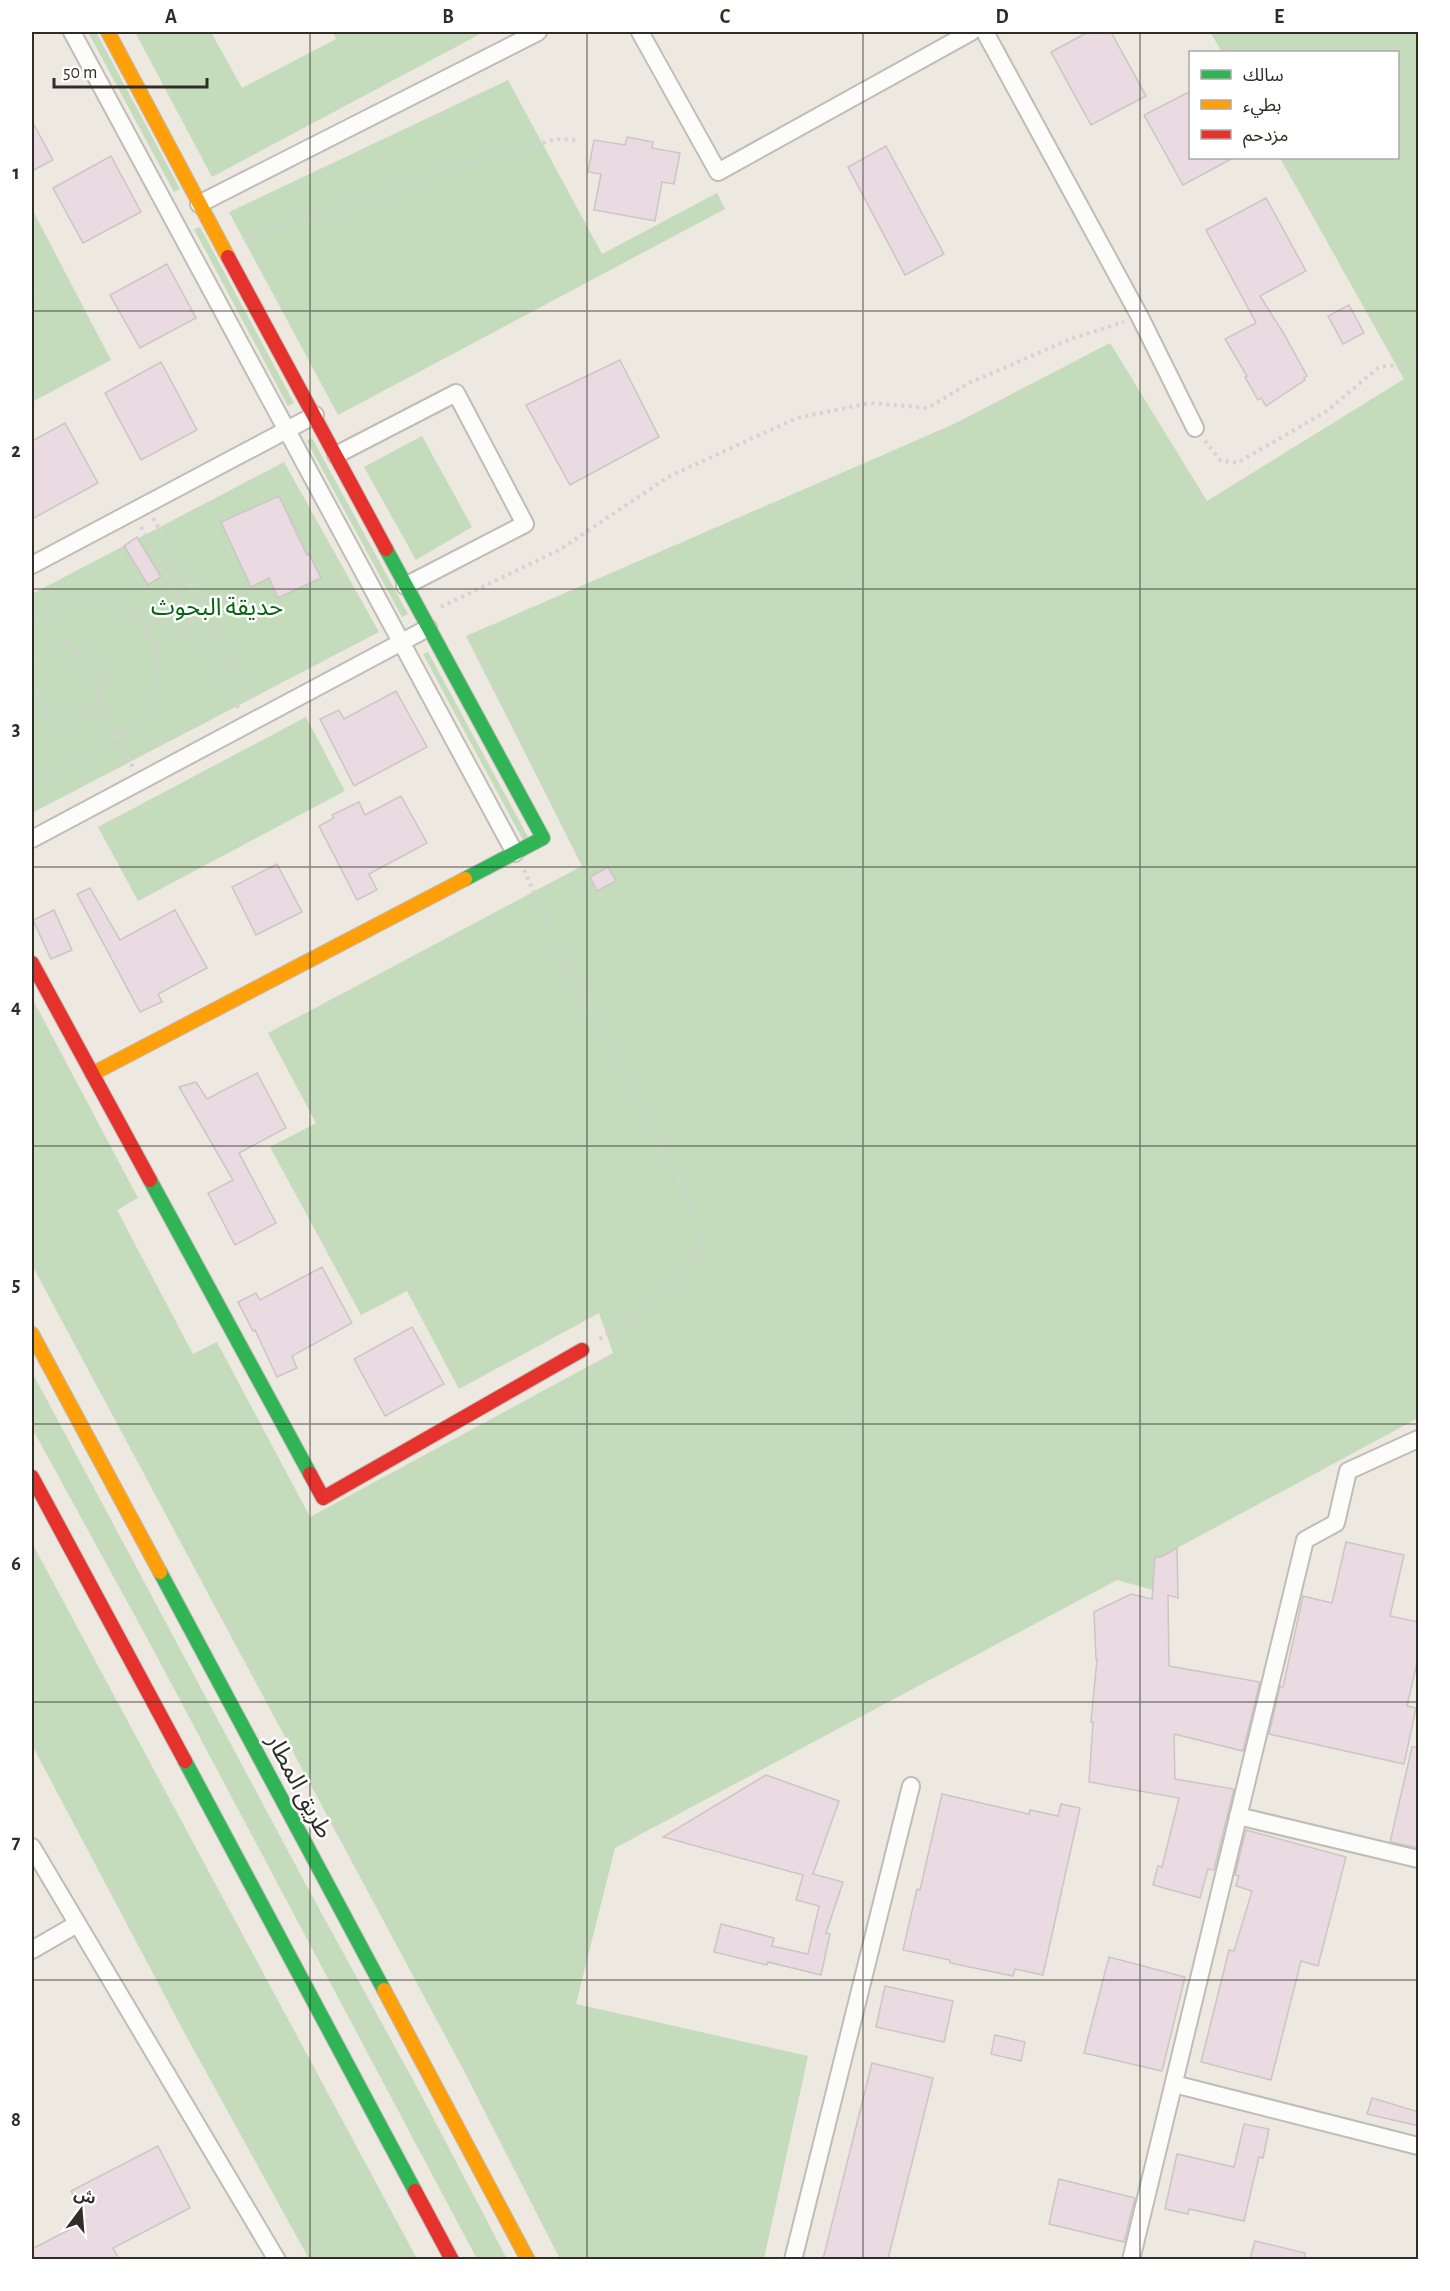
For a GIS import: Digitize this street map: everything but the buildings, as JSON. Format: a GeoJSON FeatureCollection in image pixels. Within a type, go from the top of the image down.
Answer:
{"type":"FeatureCollection","features":[{"type":"Feature","properties":{"kind":"main road"},"geometry":{"type":"LineString","coordinates":[[92,1074],[543,838],[108,32]]}},
{"type":"Feature","properties":{"kind":"main road"},"geometry":{"type":"LineString","coordinates":[[32,963],[323,1497],[582,1350]]}},
{"type":"Feature","properties":{"kind":"main road","name":"طريق المطار"},"geometry":{"type":"LineString","coordinates":[[32,1334],[528,2259]]}},
{"type":"Feature","properties":{"kind":"main road"},"geometry":{"type":"LineString","coordinates":[[32,1477],[452,2259]]}},
{"type":"Feature","properties":{"kind":"street"},"geometry":{"type":"LineString","coordinates":[[72,32],[515,853]]}},
{"type":"Feature","properties":{"kind":"street"},"geometry":{"type":"LineString","coordinates":[[199,204],[538,32]]}},
{"type":"Feature","properties":{"kind":"street"},"geometry":{"type":"LineString","coordinates":[[640,32],[718,172],[971,32]]}},
{"type":"Feature","properties":{"kind":"street"},"geometry":{"type":"LineString","coordinates":[[986,32],[1140,317],[1195,428]]}},
{"type":"Feature","properties":{"kind":"street"},"geometry":{"type":"LineString","coordinates":[[336,455],[456,393],[525,524],[405,586]]}},
{"type":"Feature","properties":{"kind":"street"},"geometry":{"type":"LineString","coordinates":[[32,565],[315,415]]}},
{"type":"Feature","properties":{"kind":"street"},"geometry":{"type":"LineString","coordinates":[[32,839],[401,643],[425,623]]}},
{"type":"Feature","properties":{"kind":"street"},"geometry":{"type":"LineString","coordinates":[[1131,2259],[1305,1540],[1336,1523],[1348,1471],[1419,1439]]}},
{"type":"Feature","properties":{"kind":"street"},"geometry":{"type":"LineString","coordinates":[[793,2259],[911,1786]]}},
{"type":"Feature","properties":{"kind":"street"},"geometry":{"type":"LineString","coordinates":[[1238,1816],[1419,1859]]}},
{"type":"Feature","properties":{"kind":"street"},"geometry":{"type":"LineString","coordinates":[[32,1847],[277,2259]]}},
{"type":"Feature","properties":{"kind":"street"},"geometry":{"type":"LineString","coordinates":[[32,1950],[77,1924]]}},
{"type":"Feature","properties":{"kind":"street"},"geometry":{"type":"LineString","coordinates":[[1174,2084],[1419,2146]]}},
{"type":"Feature","properties":{"kind":"path"},"geometry":{"type":"LineString","coordinates":[[222,246],[356,205],[555,139],[576,140]]}},
{"type":"Feature","properties":{"kind":"path"},"geometry":{"type":"LineString","coordinates":[[32,294],[62,277]]}},
{"type":"Feature","properties":{"kind":"path"},"geometry":{"type":"LineString","coordinates":[[425,623],[559,550],[670,477],[797,418],[870,403],[928,408],[969,383],[1073,338],[1140,317]]}},
{"type":"Feature","properties":{"kind":"path"},"geometry":{"type":"LineString","coordinates":[[1195,428],[1220,460],[1237,463],[1327,411],[1379,367],[1409,364],[1419,369]]}},
{"type":"Feature","properties":{"kind":"path"},"geometry":{"type":"LineString","coordinates":[[139,508],[194,626],[255,721]]}},
{"type":"Feature","properties":{"kind":"path"},"geometry":{"type":"LineString","coordinates":[[139,508],[255,721]]}},
{"type":"Feature","properties":{"kind":"path"},"geometry":{"type":"LineString","coordinates":[[32,624],[67,602],[94,600],[116,605],[135,617],[156,645],[160,676],[145,719],[52,776],[32,775]]}},
{"type":"Feature","properties":{"kind":"path"},"geometry":{"type":"LineString","coordinates":[[144,627],[184,606]]}},
{"type":"Feature","properties":{"kind":"path"},"geometry":{"type":"LineString","coordinates":[[156,645],[194,626]]}},
{"type":"Feature","properties":{"kind":"path"},"geometry":{"type":"LineString","coordinates":[[32,662],[67,641],[103,702],[59,728],[32,681]]}},
{"type":"Feature","properties":{"kind":"path"},"geometry":{"type":"LineString","coordinates":[[75,656],[81,652],[95,653],[105,662],[106,680],[103,686],[96,690]]}},
{"type":"Feature","properties":{"kind":"path"},"geometry":{"type":"LineString","coordinates":[[98,705],[140,782]]}},
{"type":"Feature","properties":{"kind":"path"},"geometry":{"type":"LineString","coordinates":[[32,721],[41,722],[52,715]]}},
{"type":"Feature","properties":{"kind":"path"},"geometry":{"type":"LineString","coordinates":[[515,853],[563,959],[685,1190],[703,1242],[686,1274],[647,1307],[582,1350]]}},
{"type":"Feature","properties":{"kind":"green space"},"geometry":{"type":"Polygon","coordinates":[[[88,32],[96,32],[180,189],[174,192],[88,32]]]}},
{"type":"Feature","properties":{"kind":"green space"},"geometry":{"type":"Polygon","coordinates":[[[135,32],[211,32],[242,88],[336,39],[333,32],[484,32],[212,177],[135,32]]]}},
{"type":"Feature","properties":{"kind":"green space"},"geometry":{"type":"Polygon","coordinates":[[[1210,32],[1418,32],[1418,1418],[1155,1560],[1153,1590],[1117,1580],[615,1848],[576,2004],[808,2056],[764,2259],[560,2259],[464,2071],[32,1265],[32,998],[138,1198],[117,1210],[193,1354],[217,1342],[310,1517],[613,1353],[599,1313],[459,1389],[407,1291],[361,1315],[270,1147],[316,1123],[268,1033],[582,866],[466,636],[954,424],[1110,343],[1207,501],[1404,379],[1281,159],[1399,159],[1399,51],[1221,51],[1210,32]]]}},
{"type":"Feature","properties":{"kind":"green space"},"geometry":{"type":"Polygon","coordinates":[[[508,80],[602,254],[717,193],[725,209],[338,415],[229,212],[508,80]]]}},
{"type":"Feature","properties":{"kind":"green space"},"geometry":{"type":"Polygon","coordinates":[[[32,209],[111,360],[32,402],[32,209]]]}},
{"type":"Feature","properties":{"kind":"green space"},"geometry":{"type":"Polygon","coordinates":[[[200,227],[294,403],[288,406],[194,229],[200,227]]]}},
{"type":"Feature","properties":{"kind":"green space"},"geometry":{"type":"Polygon","coordinates":[[[422,436],[472,527],[416,560],[364,467],[422,436]]]}},
{"type":"Feature","properties":{"kind":"green space"},"geometry":{"type":"Polygon","coordinates":[[[312,438],[408,614],[402,617],[307,441],[312,438]]]}},
{"type":"Feature","properties":{"kind":"green space","name":"حديقة البحوث"},"geometry":{"type":"Polygon","coordinates":[[[284,462],[379,632],[32,813],[32,594],[284,462]]]}},
{"type":"Feature","properties":{"kind":"green space"},"geometry":{"type":"Polygon","coordinates":[[[428,652],[528,837],[523,840],[423,654],[428,652]]]}},
{"type":"Feature","properties":{"kind":"green space"},"geometry":{"type":"Polygon","coordinates":[[[306,717],[345,791],[138,901],[98,827],[306,717]]]}},
{"type":"Feature","properties":{"kind":"green space"},"geometry":{"type":"Polygon","coordinates":[[[32,1372],[507,2259],[477,2259],[147,1638],[32,1428],[32,1372]]]}},
{"type":"Feature","properties":{"kind":"green space"},"geometry":{"type":"Polygon","coordinates":[[[32,1543],[417,2259],[309,2259],[184,2032],[32,1745],[32,1543]]]}},
{"type":"Feature","properties":{"kind":"traffic: fast"},"geometry":{"type":"LineString","coordinates":[[386,549],[543,838],[465,879]]}},
{"type":"Feature","properties":{"kind":"traffic: fast"},"geometry":{"type":"LineString","coordinates":[[150,1180],[310,1474]]}},
{"type":"Feature","properties":{"kind":"traffic: fast"},"geometry":{"type":"LineString","coordinates":[[160,1572],[384,1990]]}},
{"type":"Feature","properties":{"kind":"traffic: fast"},"geometry":{"type":"LineString","coordinates":[[185,1761],[415,2191]]}},
{"type":"Feature","properties":{"kind":"traffic: slow"},"geometry":{"type":"LineString","coordinates":[[108,32],[228,257]]}},
{"type":"Feature","properties":{"kind":"traffic: slow"},"geometry":{"type":"LineString","coordinates":[[92,1074],[465,879]]}},
{"type":"Feature","properties":{"kind":"traffic: slow"},"geometry":{"type":"LineString","coordinates":[[32,1334],[160,1572]]}},
{"type":"Feature","properties":{"kind":"traffic: slow"},"geometry":{"type":"LineString","coordinates":[[384,1990],[528,2260]]}},
{"type":"Feature","properties":{"kind":"traffic: jam"},"geometry":{"type":"LineString","coordinates":[[228,257],[386,549]]}},
{"type":"Feature","properties":{"kind":"traffic: jam"},"geometry":{"type":"LineString","coordinates":[[32,963],[150,1180]]}},
{"type":"Feature","properties":{"kind":"traffic: jam"},"geometry":{"type":"LineString","coordinates":[[310,1474],[323,1498],[582,1350]]}},
{"type":"Feature","properties":{"kind":"traffic: jam"},"geometry":{"type":"LineString","coordinates":[[32,1477],[185,1761]]}},
{"type":"Feature","properties":{"kind":"traffic: jam"},"geometry":{"type":"LineString","coordinates":[[415,2191],[452,2260]]}}]}
